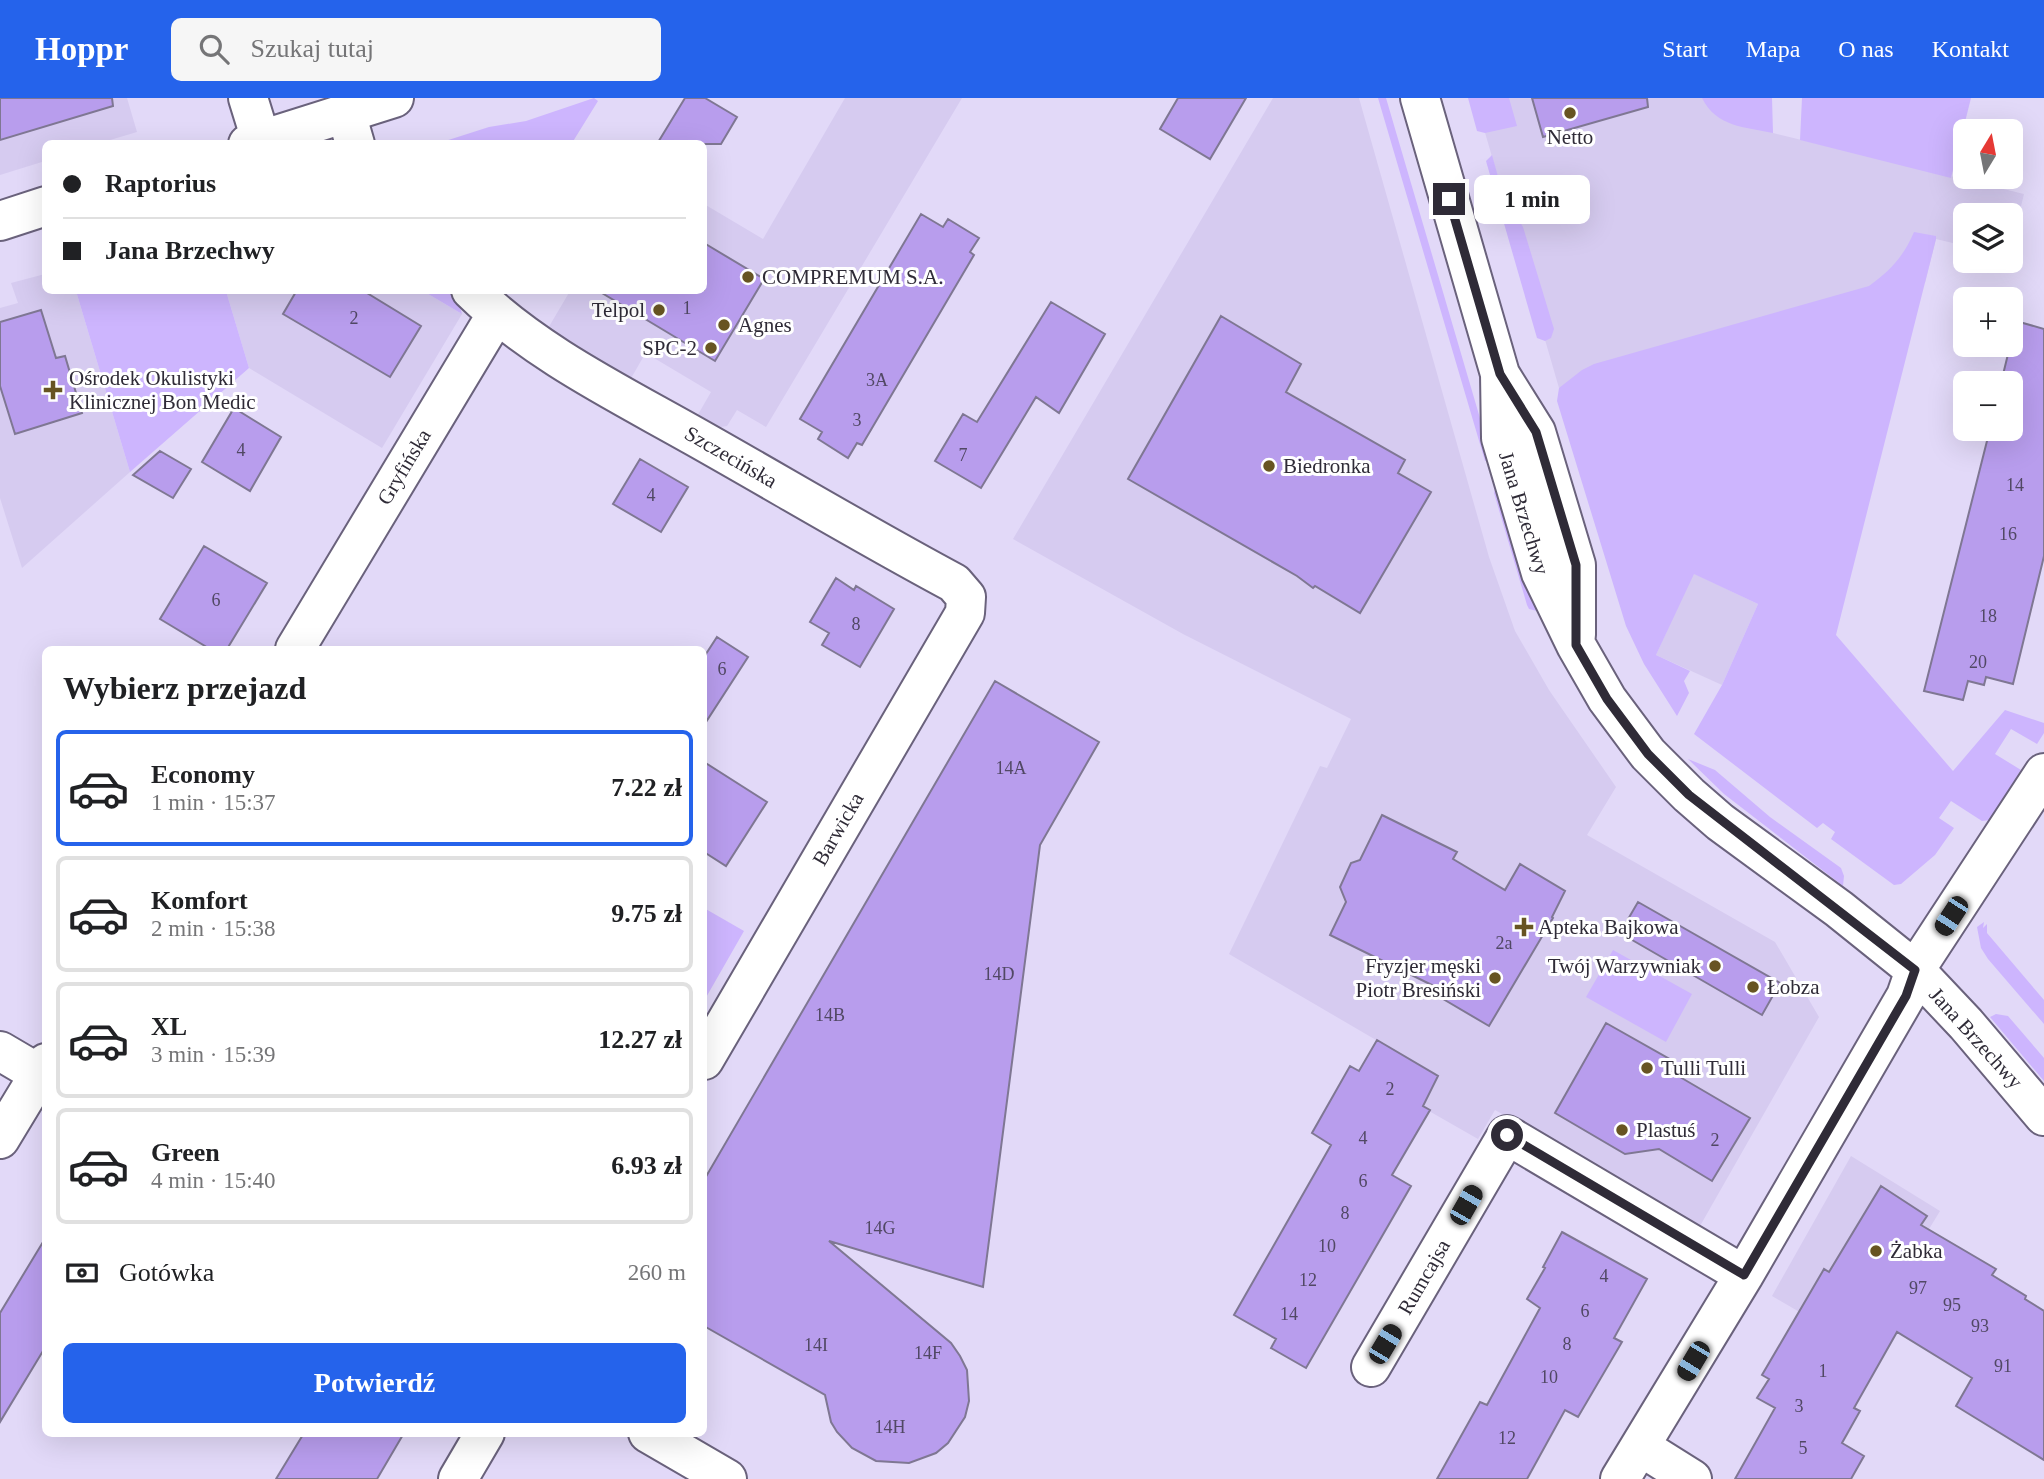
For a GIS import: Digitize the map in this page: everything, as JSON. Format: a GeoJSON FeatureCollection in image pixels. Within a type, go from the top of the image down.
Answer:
{"type":"FeatureCollection","features":[{"type":"Feature","properties":{"kind":"street"},"geometry":{"type":"LineString","coordinates":[[248,98],[254,140]]}},
{"type":"Feature","properties":{"kind":"street"},"geometry":{"type":"LineString","coordinates":[[261,140],[351,128],[394,98]]}},
{"type":"Feature","properties":{"kind":"street","name":"Jana Brzechwy"},"geometry":{"type":"LineString","coordinates":[[1420,98],[1500,374],[1501,438],[1541,573],[1576,645],[1607,699],[1640,743],[1689,795],[1915,970],[1966,1024],[2044,1116]]}},
{"type":"Feature","properties":{"kind":"street"},"geometry":{"type":"LineString","coordinates":[[0,221],[42,207]]}},
{"type":"Feature","properties":{"kind":"street","name":"Szczecińska"},"geometry":{"type":"LineString","coordinates":[[484,303],[537,344],[630,400],[954,583],[966,597]]}},
{"type":"Feature","properties":{"kind":"street","name":"Gryfińska"},"geometry":{"type":"LineString","coordinates":[[297,646],[484,303]]}},
{"type":"Feature","properties":{"kind":"street","name":"Barwicka"},"geometry":{"type":"LineString","coordinates":[[707,1055],[965,613],[966,597]]}},
{"type":"Feature","properties":{"kind":"street"},"geometry":{"type":"LineString","coordinates":[[1620,1479],[1638,1463],[1906,996],[1915,970],[2044,773]]}},
{"type":"Feature","properties":{"kind":"street"},"geometry":{"type":"LineString","coordinates":[[0,1051],[42,1072]]}},
{"type":"Feature","properties":{"kind":"street"},"geometry":{"type":"LineString","coordinates":[[0,1139],[42,1074]]}},
{"type":"Feature","properties":{"kind":"street","name":"Rumcajsa"},"geometry":{"type":"LineString","coordinates":[[1371,1367],[1507,1135],[1744,1275]]}},
{"type":"Feature","properties":{"kind":"street"},"geometry":{"type":"LineString","coordinates":[[458,1479],[483,1437]]}},
{"type":"Feature","properties":{"kind":"street"},"geometry":{"type":"LineString","coordinates":[[655,1437],[727,1479]]}},
{"type":"Feature","properties":{"kind":"street"},"geometry":{"type":"LineString","coordinates":[[1638,1463],[1692,1479]]}},
{"type":"Feature","properties":{"kind":"shaded area"},"geometry":{"type":"Polygon","coordinates":[[[0,98],[127,98],[137,132],[110,140],[42,140],[42,162],[0,175],[0,98]]]}},
{"type":"Feature","properties":{"kind":"shaded area"},"geometry":{"type":"Polygon","coordinates":[[[594,98],[598,101],[574,140],[448,140],[489,127],[526,121],[594,98]]]}},
{"type":"Feature","properties":{"kind":"shaded area"},"geometry":{"type":"Polygon","coordinates":[[[845,98],[962,98],[766,427],[737,410],[727,426],[715,428],[696,418],[711,392],[654,358],[645,354],[630,380],[547,330],[568,294],[707,294],[707,206],[763,239],[845,98]]]}},
{"type":"Feature","properties":{"kind":"shaded area"},"geometry":{"type":"Polygon","coordinates":[[[1273,98],[1359,98],[1489,557],[1515,631],[1549,690],[1616,787],[1587,835],[1775,942],[1819,1017],[1700,1226],[1495,1110],[1478,1139],[1359,1071],[1376,1040],[1229,954],[1320,766],[1327,768],[1351,719],[1183,634],[1013,539],[1273,98]]]}},
{"type":"Feature","properties":{"kind":"shaded area"},"geometry":{"type":"Polygon","coordinates":[[[1378,98],[1386,98],[1492,459],[1485,461],[1378,98]]]}},
{"type":"Feature","properties":{"kind":"shaded area"},"geometry":{"type":"Polygon","coordinates":[[[1468,98],[1509,98],[1517,126],[1485,133],[1477,131],[1468,98]]]}},
{"type":"Feature","properties":{"kind":"shaded area"},"geometry":{"type":"Polygon","coordinates":[[[1475,98],[1763,98],[1773,133],[1953,177],[1953,189],[2003,189],[2024,194],[2022,203],[1953,203],[1953,243],[1936,239],[1925,283],[1559,388],[1475,98]]]}},
{"type":"Feature","properties":{"kind":"shaded area"},"geometry":{"type":"Polygon","coordinates":[[[1702,98],[1772,98],[1773,133],[1723,120],[1708,108],[1702,98]]]}},
{"type":"Feature","properties":{"kind":"shaded area"},"geometry":{"type":"Polygon","coordinates":[[[1802,98],[1971,98],[1966,119],[1953,119],[1951,178],[1800,140],[1802,98]]]}},
{"type":"Feature","properties":{"kind":"shaded area"},"geometry":{"type":"Polygon","coordinates":[[[1492,155],[1510,219],[1520,222],[1523,227],[1554,329],[1551,338],[1545,341],[1537,338],[1486,161],[1492,155]]]}},
{"type":"Feature","properties":{"kind":"shaded area"},"geometry":{"type":"Polygon","coordinates":[[[1914,232],[1936,236],[1936,239],[1836,635],[1953,771],[2005,710],[2044,723],[2044,733],[2037,744],[2011,729],[1995,754],[2021,770],[1990,820],[1982,821],[1951,801],[1939,818],[1954,828],[1935,855],[1901,884],[1894,885],[1831,839],[1835,832],[1823,823],[1817,828],[1694,734],[1722,685],[1758,604],[1694,574],[1656,655],[1690,671],[1684,681],[1689,693],[1677,716],[1644,664],[1626,626],[1557,401],[1559,388],[1594,364],[1869,286],[1896,262],[1914,232]]]}},
{"type":"Feature","properties":{"kind":"shaded area","name":"Ośrodek Okulistyki Klinicznej Bon Medic"},"geometry":{"type":"Polygon","coordinates":[[[42,275],[42,294],[77,294],[130,472],[22,568],[0,498],[0,308],[18,303],[11,283],[42,275]]]}},
{"type":"Feature","properties":{"kind":"shaded area"},"geometry":{"type":"Polygon","coordinates":[[[77,294],[227,294],[249,368],[130,472],[77,294]]]}},
{"type":"Feature","properties":{"kind":"shaded area"},"geometry":{"type":"Polygon","coordinates":[[[227,294],[428,294],[462,314],[382,448],[249,368],[227,294]]]}},
{"type":"Feature","properties":{"kind":"shaded area"},"geometry":{"type":"Polygon","coordinates":[[[428,294],[451,294],[458,300],[462,314],[428,294]]]}},
{"type":"Feature","properties":{"kind":"shaded area"},"geometry":{"type":"Polygon","coordinates":[[[1499,484],[1537,611],[1529,609],[1527,605],[1494,493],[1496,485],[1499,484]]]}},
{"type":"Feature","properties":{"kind":"shaded area"},"geometry":{"type":"Polygon","coordinates":[[[1693,573],[1758,604],[1722,685],[1656,655],[1693,573]]]}},
{"type":"Feature","properties":{"kind":"shaded area"},"geometry":{"type":"Polygon","coordinates":[[[1688,759],[1715,770],[1770,817],[1841,868],[1843,886],[1724,794],[1688,759]]]}},
{"type":"Feature","properties":{"kind":"shaded area"},"geometry":{"type":"Polygon","coordinates":[[[707,910],[744,931],[707,996],[707,910]]]}},
{"type":"Feature","properties":{"kind":"shaded area"},"geometry":{"type":"Polygon","coordinates":[[[1984,922],[1983,928],[1987,924],[1987,933],[2044,1000],[2044,1024],[1981,948],[1977,927],[1984,922]]]}},
{"type":"Feature","properties":{"kind":"shaded area"},"geometry":{"type":"Polygon","coordinates":[[[1613,950],[1692,994],[1666,1042],[1586,997],[1613,950]]]}},
{"type":"Feature","properties":{"kind":"shaded area"},"geometry":{"type":"Polygon","coordinates":[[[1996,1014],[2008,1016],[2044,1058],[2044,1081],[1990,1017],[1996,1014]]]}},
{"type":"Feature","properties":{"kind":"shaded area"},"geometry":{"type":"Polygon","coordinates":[[[1851,1156],[1940,1211],[1858,1346],[1772,1296],[1851,1156]]]}},
{"type":"Feature","properties":{"kind":"building"},"geometry":{"type":"Polygon","coordinates":[[[0,98],[112,98],[113,106],[0,140],[0,98]]]}},
{"type":"Feature","properties":{"kind":"building"},"geometry":{"type":"Polygon","coordinates":[[[685,98],[705,98],[737,117],[721,144],[707,144],[707,140],[659,140],[685,98]]]}},
{"type":"Feature","properties":{"kind":"building"},"geometry":{"type":"Polygon","coordinates":[[[1178,98],[1246,98],[1210,159],[1160,129],[1178,98]]]}},
{"type":"Feature","properties":{"kind":"building","name":"Netto"},"geometry":{"type":"Polygon","coordinates":[[[1532,98],[1647,98],[1648,107],[1543,137],[1532,98]]]}},
{"type":"Feature","properties":{"kind":"building"},"geometry":{"type":"Polygon","coordinates":[[[921,214],[943,227],[948,219],[979,238],[970,252],[974,255],[862,445],[857,443],[848,458],[818,439],[822,432],[800,419],[921,214]]]}},
{"type":"Feature","properties":{"kind":"building"},"geometry":{"type":"Polygon","coordinates":[[[707,245],[764,279],[715,361],[604,294],[707,294],[707,245]]]}},
{"type":"Feature","properties":{"kind":"building"},"geometry":{"type":"Polygon","coordinates":[[[295,294],[369,294],[421,326],[390,377],[283,314],[295,294]]]}},
{"type":"Feature","properties":{"kind":"building"},"geometry":{"type":"Polygon","coordinates":[[[1051,302],[1105,334],[1059,413],[1036,397],[981,488],[935,461],[963,414],[977,422],[1051,302]]]}},
{"type":"Feature","properties":{"kind":"building"},"geometry":{"type":"Polygon","coordinates":[[[41,310],[56,358],[65,356],[82,413],[15,434],[0,386],[0,322],[41,310]]]}},
{"type":"Feature","properties":{"kind":"building","name":"Biedronka"},"geometry":{"type":"Polygon","coordinates":[[[1221,316],[1301,364],[1286,392],[1405,460],[1398,473],[1431,492],[1360,613],[1128,479],[1221,316]]]}},
{"type":"Feature","properties":{"kind":"building"},"geometry":{"type":"Polygon","coordinates":[[[2023,323],[2044,329],[2044,556],[2013,684],[1986,677],[1984,685],[1968,681],[1963,700],[1924,691],[1987,441],[2023,441],[2023,371],[2004,371],[2007,357],[2023,357],[2023,323]]]}},
{"type":"Feature","properties":{"kind":"building"},"geometry":{"type":"Polygon","coordinates":[[[234,408],[281,437],[250,491],[202,462],[234,408]]]}},
{"type":"Feature","properties":{"kind":"building"},"geometry":{"type":"Polygon","coordinates":[[[160,451],[191,469],[173,498],[133,475],[160,451]]]}},
{"type":"Feature","properties":{"kind":"building"},"geometry":{"type":"Polygon","coordinates":[[[640,459],[688,487],[661,532],[613,504],[640,459]]]}},
{"type":"Feature","properties":{"kind":"building"},"geometry":{"type":"Polygon","coordinates":[[[204,546],[267,583],[229,646],[205,646],[160,619],[204,546]]]}},
{"type":"Feature","properties":{"kind":"building"},"geometry":{"type":"Polygon","coordinates":[[[836,578],[854,590],[856,586],[894,609],[860,667],[822,645],[829,633],[810,622],[836,578]]]}},
{"type":"Feature","properties":{"kind":"building"},"geometry":{"type":"Polygon","coordinates":[[[717,637],[748,657],[707,720],[707,652],[717,637]]]}},
{"type":"Feature","properties":{"kind":"building"},"geometry":{"type":"Polygon","coordinates":[[[995,681],[1099,742],[1040,845],[983,1287],[829,1241],[951,1343],[960,1356],[967,1370],[969,1401],[965,1417],[948,1443],[936,1453],[909,1463],[876,1461],[852,1448],[837,1432],[831,1422],[825,1395],[707,1328],[707,1175],[995,681]]]}},
{"type":"Feature","properties":{"kind":"building"},"geometry":{"type":"Polygon","coordinates":[[[707,764],[767,802],[726,866],[707,854],[707,764]]]}},
{"type":"Feature","properties":{"kind":"building"},"geometry":{"type":"Polygon","coordinates":[[[1382,815],[1457,852],[1453,859],[1505,890],[1520,864],[1565,891],[1553,918],[1489,1026],[1438,996],[1442,990],[1330,935],[1346,902],[1340,887],[1351,863],[1360,860],[1382,815]]]}},
{"type":"Feature","properties":{"kind":"building"},"geometry":{"type":"Polygon","coordinates":[[[1638,902],[1780,983],[1762,1015],[1620,933],[1638,902]]]}},
{"type":"Feature","properties":{"kind":"building"},"geometry":{"type":"Polygon","coordinates":[[[1606,1023],[1673,1061],[1668,1070],[1750,1118],[1712,1181],[1659,1149],[1625,1154],[1555,1113],[1606,1023]]]}},
{"type":"Feature","properties":{"kind":"building"},"geometry":{"type":"Polygon","coordinates":[[[1377,1040],[1438,1076],[1423,1106],[1430,1110],[1392,1175],[1411,1186],[1306,1368],[1271,1348],[1276,1339],[1234,1315],[1331,1145],[1312,1133],[1350,1066],[1359,1071],[1377,1040]]]}},
{"type":"Feature","properties":{"kind":"building"},"geometry":{"type":"Polygon","coordinates":[[[1881,1186],[1927,1216],[1921,1225],[1996,1269],[1992,1275],[2044,1311],[2044,1460],[1956,1406],[1972,1378],[1897,1332],[1854,1408],[1860,1411],[1842,1443],[1864,1456],[1851,1479],[1735,1479],[1775,1408],[1757,1398],[1769,1379],[1762,1375],[1824,1269],[1829,1272],[1881,1186]]]}},
{"type":"Feature","properties":{"kind":"building"},"geometry":{"type":"Polygon","coordinates":[[[1562,1232],[1647,1279],[1614,1338],[1622,1342],[1578,1417],[1565,1410],[1527,1479],[1437,1479],[1480,1402],[1487,1405],[1540,1308],[1527,1299],[1562,1232]]]}},
{"type":"Feature","properties":{"kind":"building"},"geometry":{"type":"Polygon","coordinates":[[[42,1244],[42,1353],[0,1422],[0,1313],[42,1244]]]}},
{"type":"Feature","properties":{"kind":"building"},"geometry":{"type":"Polygon","coordinates":[[[302,1437],[402,1437],[377,1479],[276,1479],[302,1437]]]}},
{"type":"Feature","properties":{"kind":"place","name":"Netto"},"geometry":{"type":"Point","coordinates":[1570,113]}},
{"type":"Feature","properties":{"kind":"place","name":"COMPREMUM S.A."},"geometry":{"type":"Point","coordinates":[748,277]}},
{"type":"Feature","properties":{"kind":"place","name":"Telpol"},"geometry":{"type":"Point","coordinates":[659,310]}},
{"type":"Feature","properties":{"kind":"place","name":"Agnes"},"geometry":{"type":"Point","coordinates":[724,325]}},
{"type":"Feature","properties":{"kind":"place","name":"SPC-2"},"geometry":{"type":"Point","coordinates":[711,348]}},
{"type":"Feature","properties":{"kind":"place","name":"Ośrodek Okulistyki Klinicznej Bon Medic"},"geometry":{"type":"Point","coordinates":[53,390]}},
{"type":"Feature","properties":{"kind":"place","name":"Biedronka"},"geometry":{"type":"Point","coordinates":[1269,466]}},
{"type":"Feature","properties":{"kind":"place","name":"Apteka Bajkowa"},"geometry":{"type":"Point","coordinates":[1524,927]}},
{"type":"Feature","properties":{"kind":"place","name":"Twój Warzywniak"},"geometry":{"type":"Point","coordinates":[1715,966]}},
{"type":"Feature","properties":{"kind":"place","name":"Fryzjer męski Piotr Bresiński"},"geometry":{"type":"Point","coordinates":[1495,978]}},
{"type":"Feature","properties":{"kind":"place","name":"Łobza"},"geometry":{"type":"Point","coordinates":[1753,987]}},
{"type":"Feature","properties":{"kind":"place","name":"Tulli Tulli"},"geometry":{"type":"Point","coordinates":[1647,1068]}},
{"type":"Feature","properties":{"kind":"place","name":"Plastuś"},"geometry":{"type":"Point","coordinates":[1622,1130]}},
{"type":"Feature","properties":{"kind":"place","name":"Żabka"},"geometry":{"type":"Point","coordinates":[1876,1251]}},
{"type":"Feature","properties":{"kind":"route"},"geometry":{"type":"LineString","coordinates":[[1449,199],[1500,374],[1536,432],[1576,565],[1576,645],[1607,699],[1648,754],[1689,795],[1915,970],[1906,996],[1744,1275],[1507,1135]]}}]}
